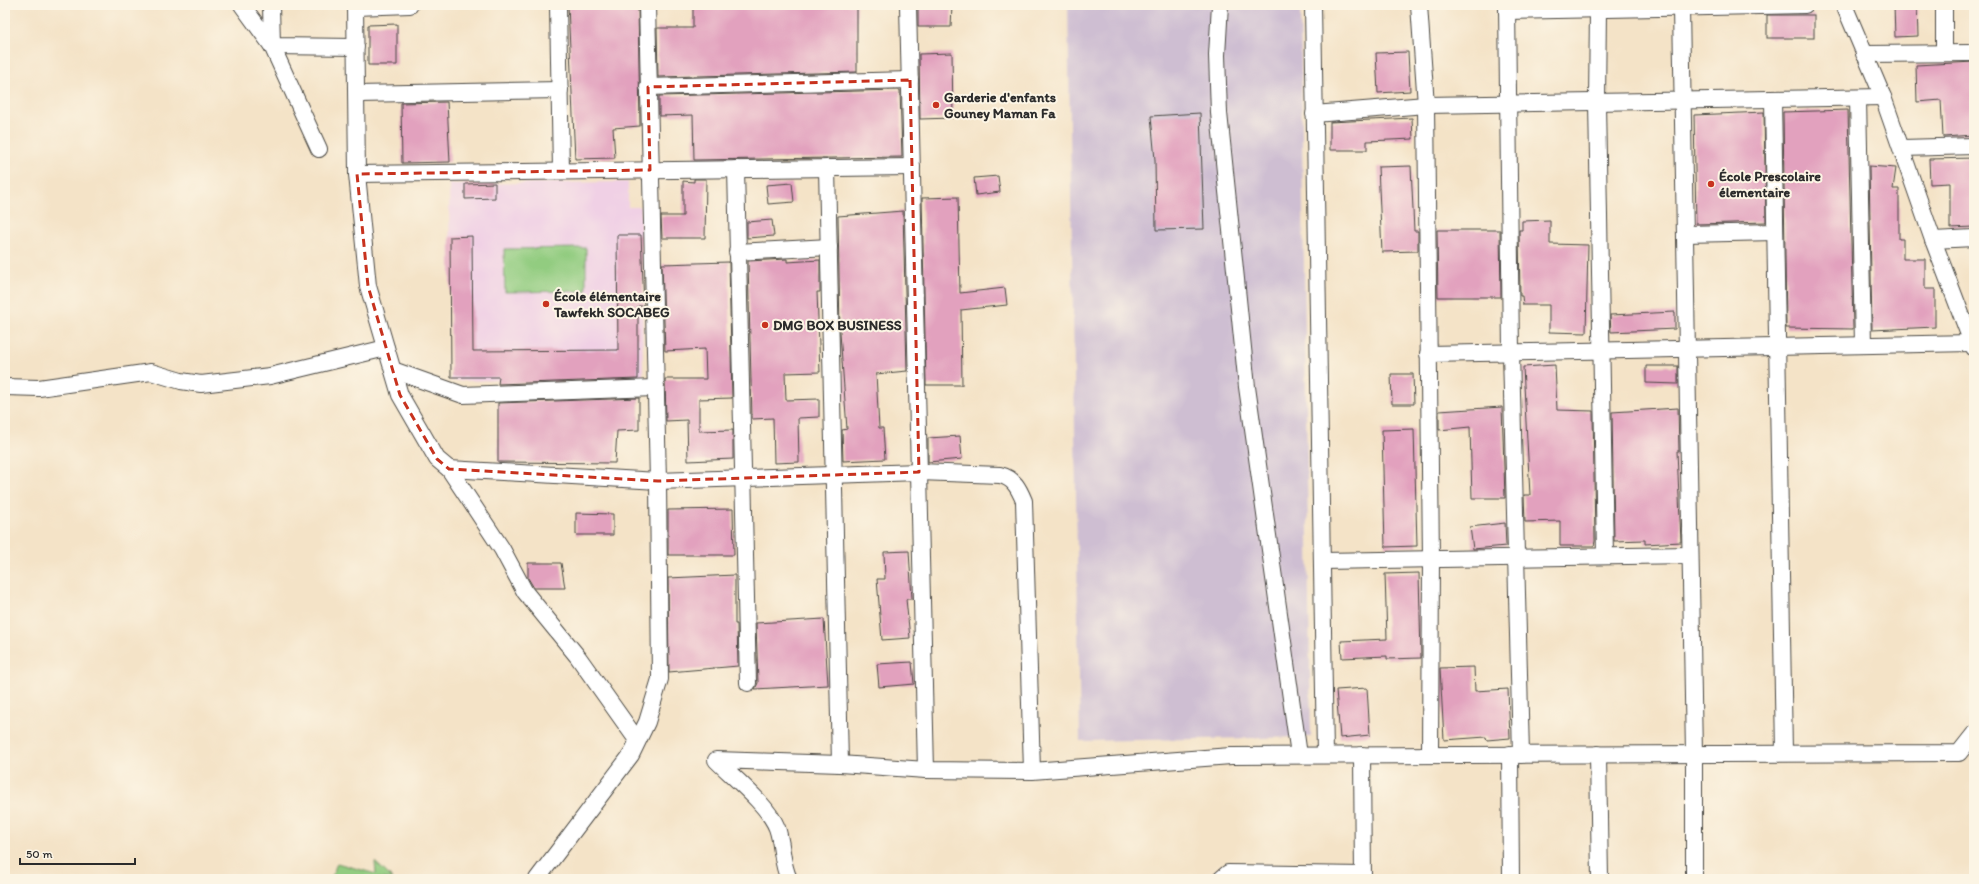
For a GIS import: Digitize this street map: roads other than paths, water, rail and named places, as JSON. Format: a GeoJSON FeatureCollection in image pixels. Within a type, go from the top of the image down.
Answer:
{"type":"FeatureCollection","features":[{"type":"Feature","properties":{"kind":"street"},"geometry":{"type":"LineString","coordinates":[[242,5],[272,46],[319,149]]}},
{"type":"Feature","properties":{"kind":"street"},"geometry":{"type":"LineString","coordinates":[[271,5],[272,46]]}},
{"type":"Feature","properties":{"kind":"street"},"geometry":{"type":"LineString","coordinates":[[410,5],[355,6],[357,174],[368,286],[400,394],[436,459],[449,469],[502,549],[525,592],[578,657],[637,740]]}},
{"type":"Feature","properties":{"kind":"street"},"geometry":{"type":"LineString","coordinates":[[558,5],[561,171]]}},
{"type":"Feature","properties":{"kind":"street"},"geometry":{"type":"LineString","coordinates":[[537,879],[630,756],[637,740],[648,722],[660,679],[658,481],[647,5]]}},
{"type":"Feature","properties":{"kind":"street"},"geometry":{"type":"LineString","coordinates":[[908,5],[926,770]]}},
{"type":"Feature","properties":{"kind":"street"},"geometry":{"type":"LineString","coordinates":[[1220,5],[1217,55],[1219,113],[1247,387],[1299,755]]}},
{"type":"Feature","properties":{"kind":"street"},"geometry":{"type":"LineString","coordinates":[[1313,5],[1325,755]]}},
{"type":"Feature","properties":{"kind":"street"},"geometry":{"type":"LineString","coordinates":[[1419,5],[1426,105],[1431,559],[1430,755]]}},
{"type":"Feature","properties":{"kind":"street"},"geometry":{"type":"LineString","coordinates":[[1511,879],[1516,755],[1517,558],[1511,352],[1507,8],[1598,9],[1805,5]]}},
{"type":"Feature","properties":{"kind":"street"},"geometry":{"type":"LineString","coordinates":[[1428,354],[1863,345],[1973,345],[1970,327],[1933,240],[1883,97],[1844,5]]}},
{"type":"Feature","properties":{"kind":"street"},"geometry":{"type":"LineString","coordinates":[[1944,5],[1944,53]]}},
{"type":"Feature","properties":{"kind":"street"},"geometry":{"type":"LineString","coordinates":[[1681,8],[1694,754],[1694,879]]}},
{"type":"Feature","properties":{"kind":"street"},"geometry":{"type":"LineString","coordinates":[[1598,9],[1597,102],[1605,556]]}},
{"type":"Feature","properties":{"kind":"street"},"geometry":{"type":"LineString","coordinates":[[272,46],[356,47]]}},
{"type":"Feature","properties":{"kind":"street"},"geometry":{"type":"LineString","coordinates":[[1864,54],[1974,52]]}},
{"type":"Feature","properties":{"kind":"street"},"geometry":{"type":"LineString","coordinates":[[648,87],[910,80]]}},
{"type":"Feature","properties":{"kind":"street"},"geometry":{"type":"LineString","coordinates":[[356,94],[560,90]]}},
{"type":"Feature","properties":{"kind":"street"},"geometry":{"type":"LineString","coordinates":[[1314,114],[1426,105],[1883,97]]}},
{"type":"Feature","properties":{"kind":"street"},"geometry":{"type":"LineString","coordinates":[[1858,98],[1863,345]]}},
{"type":"Feature","properties":{"kind":"street"},"geometry":{"type":"LineString","coordinates":[[1773,99],[1784,753]]}},
{"type":"Feature","properties":{"kind":"street"},"geometry":{"type":"LineString","coordinates":[[1902,148],[1974,146]]}},
{"type":"Feature","properties":{"kind":"street"},"geometry":{"type":"LineString","coordinates":[[357,174],[912,167]]}},
{"type":"Feature","properties":{"kind":"street"},"geometry":{"type":"LineString","coordinates":[[827,168],[840,764]]}},
{"type":"Feature","properties":{"kind":"street"},"geometry":{"type":"LineString","coordinates":[[736,169],[748,683]]}},
{"type":"Feature","properties":{"kind":"street"},"geometry":{"type":"LineString","coordinates":[[1684,234],[1775,232]]}},
{"type":"Feature","properties":{"kind":"street"},"geometry":{"type":"LineString","coordinates":[[1933,240],[1974,238]]}},
{"type":"Feature","properties":{"kind":"street"},"geometry":{"type":"LineString","coordinates":[[738,252],[829,247]]}},
{"type":"Feature","properties":{"kind":"street"},"geometry":{"type":"LineString","coordinates":[[5,387],[39,388],[151,372],[181,381],[201,384],[270,376],[386,348]]}},
{"type":"Feature","properties":{"kind":"street"},"geometry":{"type":"LineString","coordinates":[[393,370],[463,395],[656,388]]}},
{"type":"Feature","properties":{"kind":"street"},"geometry":{"type":"LineString","coordinates":[[449,469],[658,481],[919,472],[1000,475],[1008,477],[1018,488],[1024,501],[1032,771]]}},
{"type":"Feature","properties":{"kind":"street"},"geometry":{"type":"LineString","coordinates":[[1322,561],[1690,555]]}},
{"type":"Feature","properties":{"kind":"street"},"geometry":{"type":"LineString","coordinates":[[789,879],[782,857],[777,829],[771,817],[764,807],[716,760],[840,764],[926,770],[1032,771],[1230,756],[1959,753],[1974,734]]}},
{"type":"Feature","properties":{"kind":"street"},"geometry":{"type":"LineString","coordinates":[[1598,754],[1600,879]]}},
{"type":"Feature","properties":{"kind":"street"},"geometry":{"type":"LineString","coordinates":[[1221,879],[1228,873],[1363,877],[1362,755]]}},
{"type":"Feature","properties":{"kind":"place","name":"Garderie d'enfants Gouney Maman Fa"},"geometry":{"type":"Point","coordinates":[936,105]}},
{"type":"Feature","properties":{"kind":"place","name":"École Prescolaire élementaire"},"geometry":{"type":"Point","coordinates":[1711,184]}},
{"type":"Feature","properties":{"kind":"place","name":"École élémentaire Tawfekh SOCABEG"},"geometry":{"type":"Point","coordinates":[546,304]}},
{"type":"Feature","properties":{"kind":"place","name":"DMG BOX BUSINESS"},"geometry":{"type":"Point","coordinates":[765,325]}}]}
